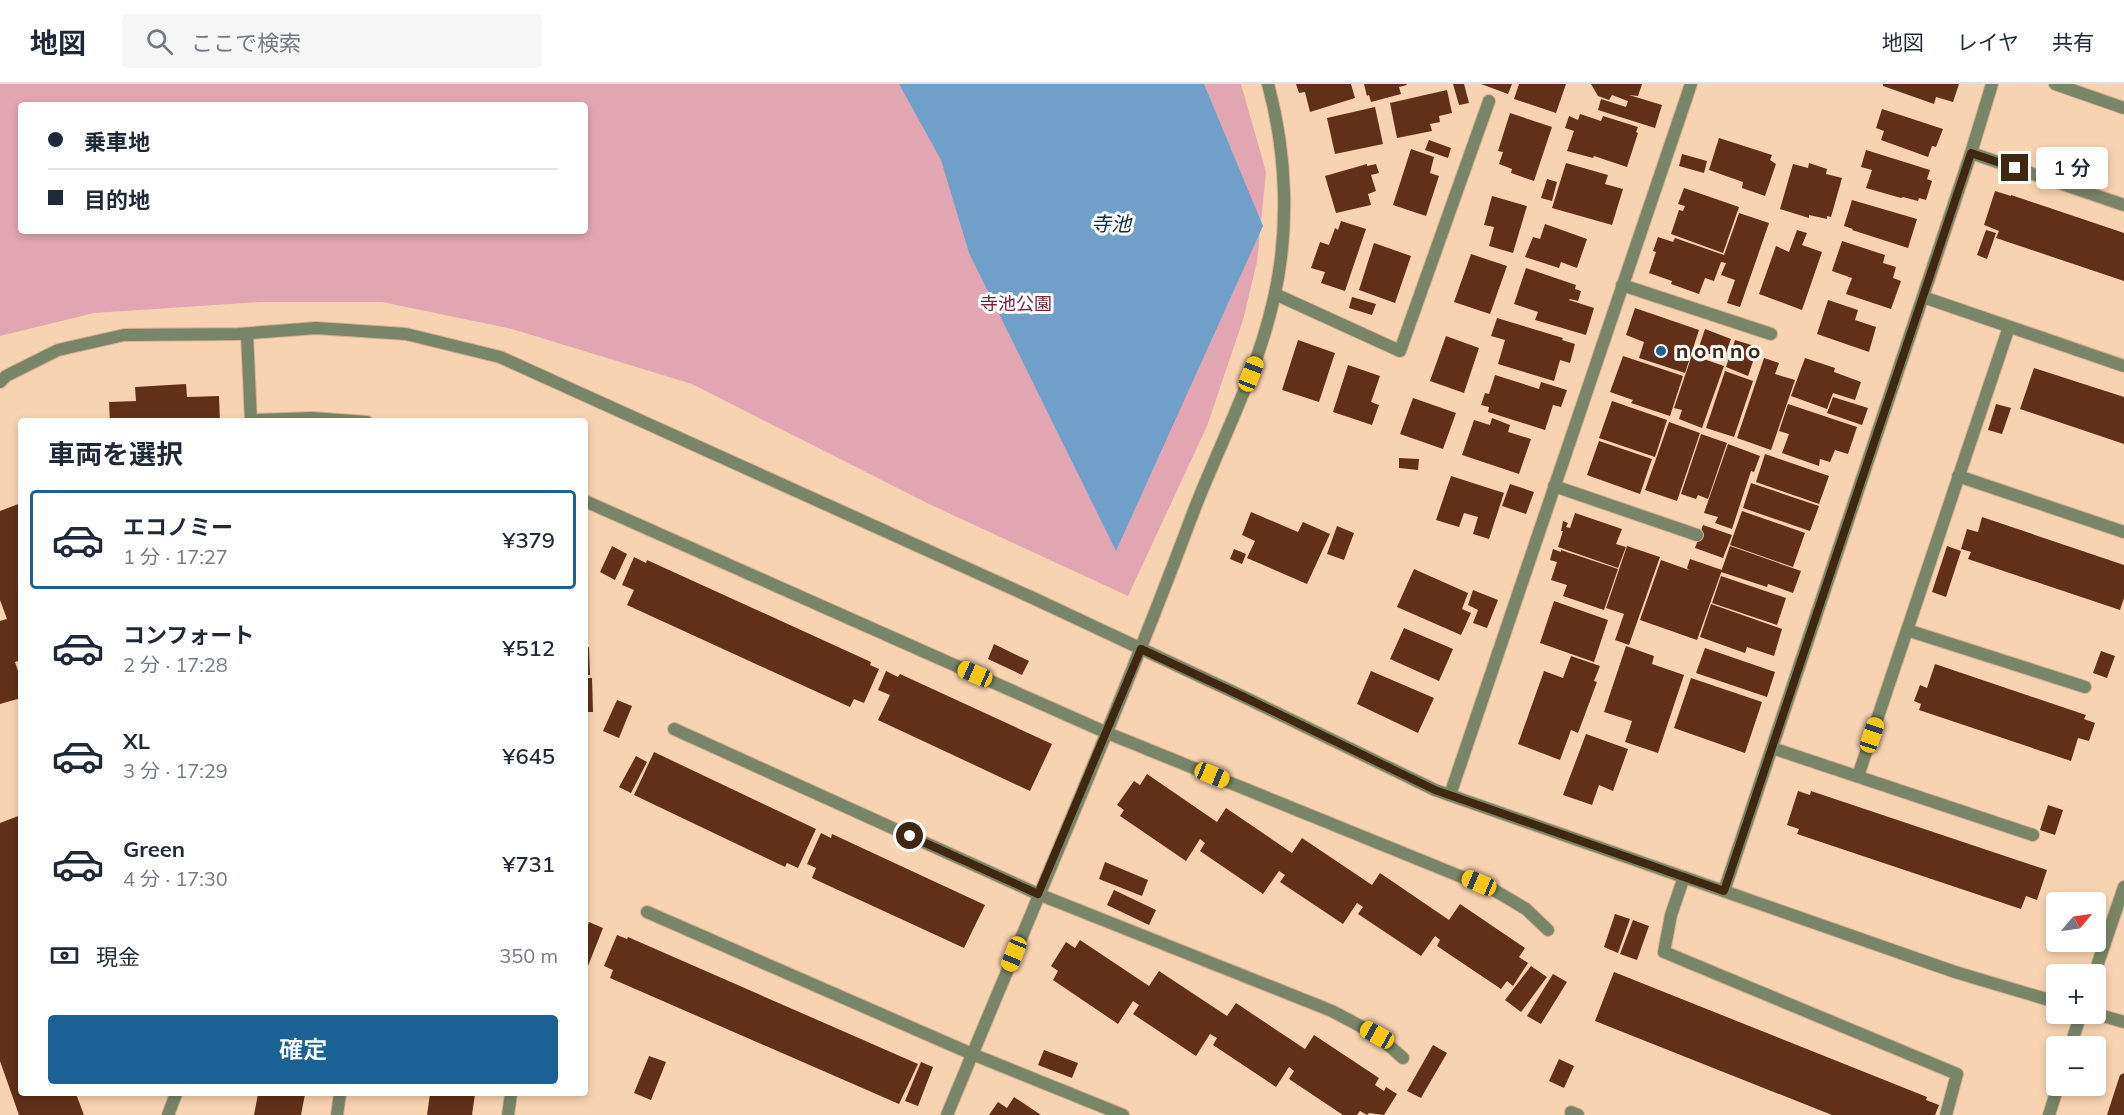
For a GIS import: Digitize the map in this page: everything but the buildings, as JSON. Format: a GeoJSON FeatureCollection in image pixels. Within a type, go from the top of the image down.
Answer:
{"type":"FeatureCollection","features":[{"type":"Feature","properties":{"kind":"street"},"geometry":{"type":"LineString","coordinates":[[947,1115],[1141,649],[1203,487],[1259,352],[1275,294],[1283,236],[1283,177],[1278,120],[1268,84]]}},
{"type":"Feature","properties":{"kind":"street"},"geometry":{"type":"LineString","coordinates":[[1450,795],[1690,84]]}},
{"type":"Feature","properties":{"kind":"street"},"geometry":{"type":"LineString","coordinates":[[1724,891],[1971,153],[1992,84]]}},
{"type":"Feature","properties":{"kind":"street"},"geometry":{"type":"LineString","coordinates":[[2055,84],[2124,108]]}},
{"type":"Feature","properties":{"kind":"street"},"geometry":{"type":"LineString","coordinates":[[1275,294],[1400,351],[1489,100]]}},
{"type":"Feature","properties":{"kind":"street"},"geometry":{"type":"LineString","coordinates":[[1971,153],[2124,205]]}},
{"type":"Feature","properties":{"kind":"street"},"geometry":{"type":"LineString","coordinates":[[1623,285],[1771,334]]}},
{"type":"Feature","properties":{"kind":"street"},"geometry":{"type":"LineString","coordinates":[[1923,297],[2124,366]]}},
{"type":"Feature","properties":{"kind":"street"},"geometry":{"type":"LineString","coordinates":[[1858,776],[2008,327]]}},
{"type":"Feature","properties":{"kind":"street"},"geometry":{"type":"LineString","coordinates":[[0,382],[6,376],[58,350],[124,335],[247,334],[316,328],[406,334],[500,357],[1141,649],[1435,790],[1955,972],[2046,999]]}},
{"type":"Feature","properties":{"kind":"street"},"geometry":{"type":"LineString","coordinates":[[247,334],[251,418]]}},
{"type":"Feature","properties":{"kind":"street"},"geometry":{"type":"LineString","coordinates":[[1958,476],[2124,532]]}},
{"type":"Feature","properties":{"kind":"street"},"geometry":{"type":"LineString","coordinates":[[1554,486],[1697,535]]}},
{"type":"Feature","properties":{"kind":"street"},"geometry":{"type":"LineString","coordinates":[[588,502],[1105,732],[1494,890],[1526,909],[1548,930]]}},
{"type":"Feature","properties":{"kind":"street"},"geometry":{"type":"LineString","coordinates":[[1907,630],[2085,687]]}},
{"type":"Feature","properties":{"kind":"street"},"geometry":{"type":"LineString","coordinates":[[674,729],[1038,894],[1332,1011],[1377,1035],[1403,1058]]}},
{"type":"Feature","properties":{"kind":"street"},"geometry":{"type":"LineString","coordinates":[[1772,748],[2033,835]]}},
{"type":"Feature","properties":{"kind":"street"},"geometry":{"type":"LineString","coordinates":[[1684,877],[1671,915],[1664,952],[1957,1074],[1946,1115]]}},
{"type":"Feature","properties":{"kind":"street"},"geometry":{"type":"LineString","coordinates":[[2098,964],[2124,887]]}},
{"type":"Feature","properties":{"kind":"street"},"geometry":{"type":"LineString","coordinates":[[647,912],[972,1054],[1123,1115]]}},
{"type":"Feature","properties":{"kind":"street"},"geometry":{"type":"LineString","coordinates":[[2106,1017],[2124,1022]]}},
{"type":"Feature","properties":{"kind":"street"},"geometry":{"type":"LineString","coordinates":[[168,1115],[175,1096]]}},
{"type":"Feature","properties":{"kind":"street"},"geometry":{"type":"LineString","coordinates":[[337,1115],[340,1096]]}},
{"type":"Feature","properties":{"kind":"street"},"geometry":{"type":"LineString","coordinates":[[508,1115],[511,1096]]}},
{"type":"Feature","properties":{"kind":"street"},"geometry":{"type":"LineString","coordinates":[[2049,1115],[2055,1096]]}},
{"type":"Feature","properties":{"kind":"green space","name":"寺池公園"},"geometry":{"type":"Polygon","coordinates":[[[0,84],[1241,84],[1266,172],[1257,262],[1243,320],[1207,426],[1128,596],[929,504],[692,384],[512,329],[382,302],[261,302],[94,313],[0,336],[0,84]]]}},
{"type":"Feature","properties":{"kind":"water","name":"寺池"},"geometry":{"type":"Polygon","coordinates":[[[899,84],[1204,84],[1263,226],[1116,551],[969,253],[941,160],[899,84]]]}},
{"type":"Feature","properties":{"kind":"place","name":"ｎｏｎｎｏ"},"geometry":{"type":"Point","coordinates":[1661,351]}},
{"type":"Feature","properties":{"kind":"route"},"geometry":{"type":"LineString","coordinates":[[910,836],[1038,894],[1141,649],[1435,790],[1724,891],[1971,153],[2015,168]]}}]}
